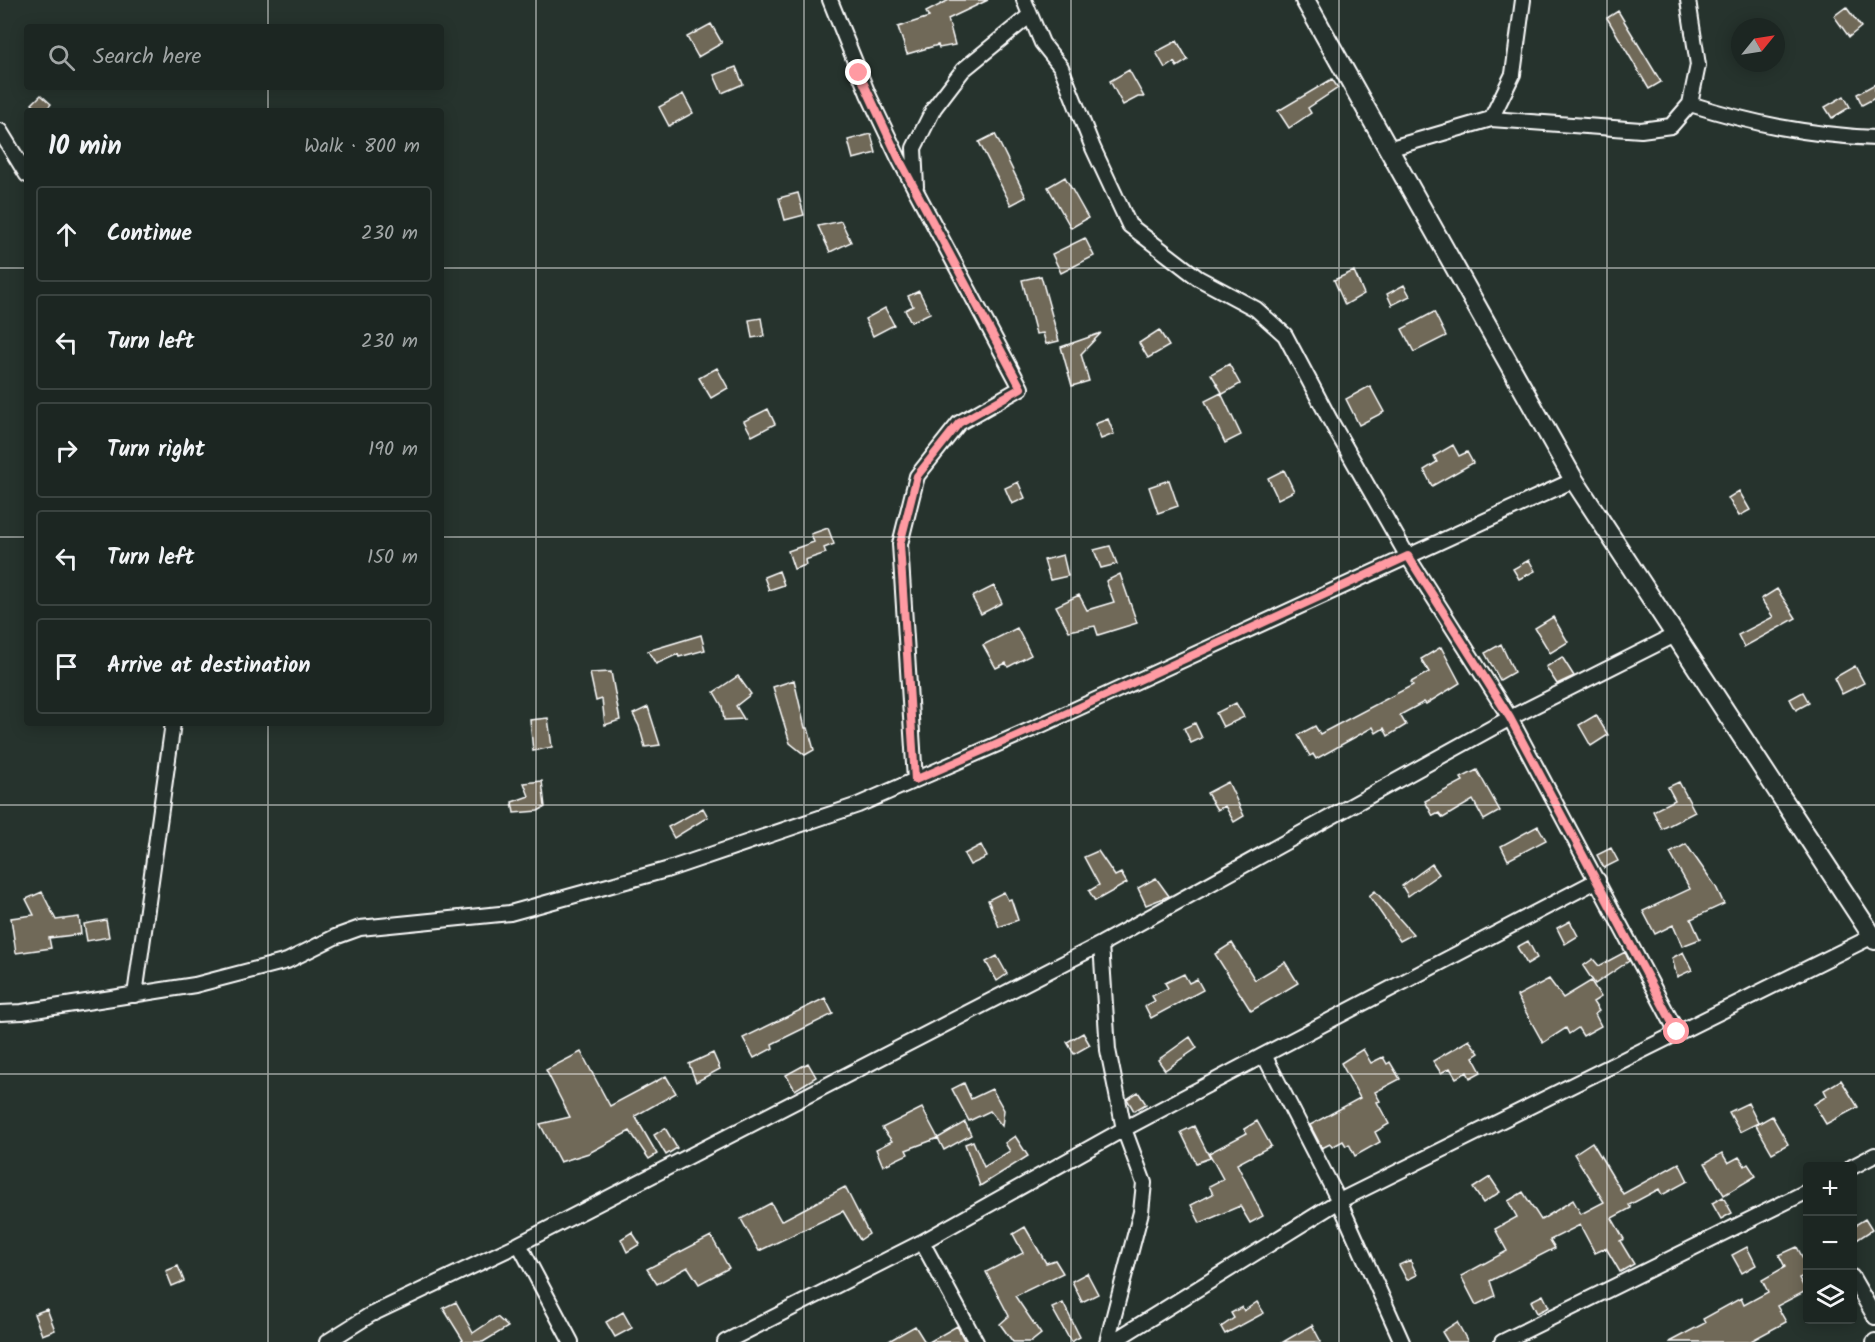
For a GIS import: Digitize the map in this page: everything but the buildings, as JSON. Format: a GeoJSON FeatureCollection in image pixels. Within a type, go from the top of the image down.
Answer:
{"type":"FeatureCollection","features":[{"type":"Feature","properties":{"kind":"street"},"geometry":{"type":"LineString","coordinates":[[830,0],[877,114],[1021,388],[959,423],[917,476],[900,544],[915,780]]}},
{"type":"Feature","properties":{"kind":"street"},"geometry":{"type":"LineString","coordinates":[[1024,0],[1042,43],[1061,67],[1093,148],[1129,225],[1198,278],[1256,309],[1285,335],[1330,420],[1408,556],[1510,718],[1677,1032]]}},
{"type":"Feature","properties":{"kind":"street"},"geometry":{"type":"LineString","coordinates":[[1112,1342],[1339,1201],[1677,1032],[1874,938],[1574,480],[1305,0]]}},
{"type":"Feature","properties":{"kind":"street"},"geometry":{"type":"LineString","coordinates":[[1491,119],[1513,74],[1523,0]]}},
{"type":"Feature","properties":{"kind":"street"},"geometry":{"type":"LineString","coordinates":[[1388,149],[1491,119],[1641,130],[1671,126],[1690,104],[1698,65],[1688,0]]}},
{"type":"Feature","properties":{"kind":"street"},"geometry":{"type":"LineString","coordinates":[[950,253],[916,190],[914,148],[934,108],[963,70],[1029,16]]}},
{"type":"Feature","properties":{"kind":"street"},"geometry":{"type":"LineString","coordinates":[[1690,104],[1749,123],[1833,136],[1875,138]]}},
{"type":"Feature","properties":{"kind":"street"},"geometry":{"type":"LineString","coordinates":[[0,131],[24,170]]}},
{"type":"Feature","properties":{"kind":"street"},"geometry":{"type":"LineString","coordinates":[[0,1013],[22,1012],[195,985],[288,961],[335,937],[360,928],[510,913],[666,870],[858,805],[1039,726],[1574,480]]}},
{"type":"Feature","properties":{"kind":"street"},"geometry":{"type":"LineString","coordinates":[[327,1342],[370,1315],[519,1244],[1101,944],[1510,718],[1675,635]]}},
{"type":"Feature","properties":{"kind":"street"},"geometry":{"type":"LineString","coordinates":[[135,995],[172,726]]}},
{"type":"Feature","properties":{"kind":"street"},"geometry":{"type":"LineString","coordinates":[[725,1342],[922,1242],[1124,1129],[1598,880]]}},
{"type":"Feature","properties":{"kind":"street"},"geometry":{"type":"LineString","coordinates":[[1101,944],[1108,1050],[1124,1129],[1144,1183],[1141,1212],[1107,1342]]}},
{"type":"Feature","properties":{"kind":"street"},"geometry":{"type":"LineString","coordinates":[[1264,1055],[1339,1201],[1402,1342]]}},
{"type":"Feature","properties":{"kind":"street"},"geometry":{"type":"LineString","coordinates":[[1857,1164],[1875,1155]]}},
{"type":"Feature","properties":{"kind":"street"},"geometry":{"type":"LineString","coordinates":[[1502,1342],[1803,1195]]}},
{"type":"Feature","properties":{"kind":"street"},"geometry":{"type":"LineString","coordinates":[[922,1242],[976,1342]]}},
{"type":"Feature","properties":{"kind":"street"},"geometry":{"type":"LineString","coordinates":[[519,1244],[571,1342]]}},
{"type":"Feature","properties":{"kind":"street"},"geometry":{"type":"LineString","coordinates":[[1857,1286],[1875,1317]]}},
{"type":"Feature","properties":{"kind":"route"},"geometry":{"type":"LineString","coordinates":[[859,73],[898,157],[1021,388],[959,423],[917,476],[900,544],[915,780],[1039,726],[1408,556],[1510,718],[1677,1032]]}}]}
